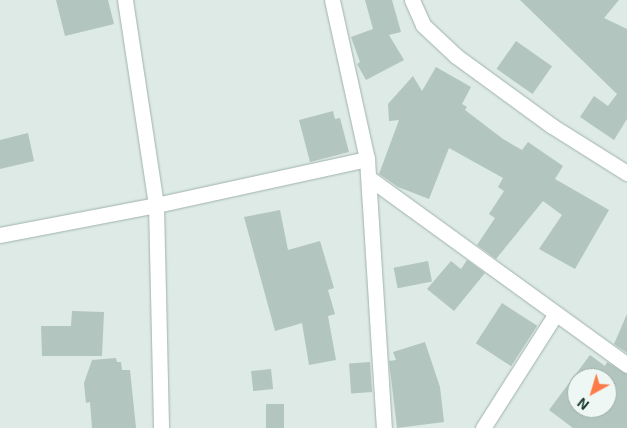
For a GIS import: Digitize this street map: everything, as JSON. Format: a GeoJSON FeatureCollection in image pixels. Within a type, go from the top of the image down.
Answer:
{"type":"FeatureCollection","features":[{"type":"Feature","properties":{"kind":"street"},"geometry":{"type":"LineString","coordinates":[[125,0],[156,205],[161,428]]}},
{"type":"Feature","properties":{"kind":"street"},"geometry":{"type":"LineString","coordinates":[[332,0],[367,159],[384,428]]}},
{"type":"Feature","properties":{"kind":"street"},"geometry":{"type":"LineString","coordinates":[[412,0],[423,25],[444,46],[552,126],[627,173]]}},
{"type":"Feature","properties":{"kind":"street"},"geometry":{"type":"LineString","coordinates":[[0,235],[156,205],[367,159]]}},
{"type":"Feature","properties":{"kind":"street"},"geometry":{"type":"LineString","coordinates":[[368,178],[439,226],[555,315],[627,365]]}},
{"type":"Feature","properties":{"kind":"street"},"geometry":{"type":"LineString","coordinates":[[483,428],[555,315]]}},
{"type":"Feature","properties":{"kind":"building"},"geometry":{"type":"Polygon","coordinates":[[[56,0],[108,0],[114,24],[65,36],[56,0]]]}},
{"type":"Feature","properties":{"kind":"building"},"geometry":{"type":"Polygon","coordinates":[[[365,0],[392,0],[401,32],[389,35],[404,60],[366,80],[357,64],[360,62],[351,37],[373,29],[365,0]]]}},
{"type":"Feature","properties":{"kind":"building"},"geometry":{"type":"Polygon","coordinates":[[[520,0],[619,0],[604,18],[627,29],[627,119],[614,140],[580,117],[594,96],[608,106],[617,94],[520,0]]]}},
{"type":"Feature","properties":{"kind":"building"},"geometry":{"type":"Polygon","coordinates":[[[516,41],[552,66],[533,94],[496,69],[516,41]]]}},
{"type":"Feature","properties":{"kind":"building"},"geometry":{"type":"Polygon","coordinates":[[[436,67],[471,87],[462,104],[467,107],[465,110],[503,139],[522,150],[528,142],[563,166],[555,179],[609,210],[575,269],[539,249],[562,215],[543,201],[496,259],[477,245],[495,218],[489,214],[504,191],[498,187],[503,178],[449,148],[429,199],[398,187],[379,174],[399,120],[389,121],[388,104],[413,76],[422,91],[436,67]]]}},
{"type":"Feature","properties":{"kind":"building"},"geometry":{"type":"Polygon","coordinates":[[[333,111],[335,119],[340,118],[349,152],[310,162],[299,120],[333,111]]]}},
{"type":"Feature","properties":{"kind":"building"},"geometry":{"type":"Polygon","coordinates":[[[28,133],[34,161],[0,169],[0,140],[28,133]]]}},
{"type":"Feature","properties":{"kind":"building"},"geometry":{"type":"Polygon","coordinates":[[[280,210],[288,250],[320,241],[334,288],[328,290],[335,314],[328,316],[336,360],[309,365],[302,323],[275,331],[244,217],[280,210]]]}},
{"type":"Feature","properties":{"kind":"building"},"geometry":{"type":"Polygon","coordinates":[[[467,260],[485,273],[454,311],[427,289],[451,261],[461,269],[467,260]]]}},
{"type":"Feature","properties":{"kind":"building"},"geometry":{"type":"Polygon","coordinates":[[[428,261],[432,282],[398,288],[394,268],[428,261]]]}},
{"type":"Feature","properties":{"kind":"building"},"geometry":{"type":"Polygon","coordinates":[[[502,303],[537,326],[511,366],[476,343],[502,303]]]}},
{"type":"Feature","properties":{"kind":"building"},"geometry":{"type":"Polygon","coordinates":[[[72,311],[104,312],[102,356],[42,356],[41,326],[71,326],[72,311]]]}},
{"type":"Feature","properties":{"kind":"building"},"geometry":{"type":"Polygon","coordinates":[[[627,314],[627,353],[614,344],[627,314]]]}},
{"type":"Feature","properties":{"kind":"building"},"geometry":{"type":"Polygon","coordinates":[[[425,342],[440,387],[444,422],[397,428],[389,361],[396,360],[393,352],[425,342]]]}},
{"type":"Feature","properties":{"kind":"building"},"geometry":{"type":"Polygon","coordinates":[[[590,355],[605,366],[607,362],[617,368],[580,368],[590,355]]]}},
{"type":"Feature","properties":{"kind":"building"},"geometry":{"type":"Polygon","coordinates":[[[116,358],[117,362],[121,362],[122,370],[130,370],[136,428],[92,428],[90,402],[86,403],[84,383],[92,360],[116,358]]]}},
{"type":"Feature","properties":{"kind":"building"},"geometry":{"type":"Polygon","coordinates":[[[370,362],[372,392],[351,393],[349,363],[370,362]]]}},
{"type":"Feature","properties":{"kind":"building"},"geometry":{"type":"Polygon","coordinates":[[[617,368],[627,374],[627,428],[573,428],[549,410],[567,386],[567,418],[617,418],[617,368]]]}},
{"type":"Feature","properties":{"kind":"building"},"geometry":{"type":"Polygon","coordinates":[[[271,369],[273,389],[253,391],[251,371],[271,369]]]}},
{"type":"Feature","properties":{"kind":"building"},"geometry":{"type":"Polygon","coordinates":[[[266,404],[284,404],[284,428],[266,428],[266,404]]]}}]}
